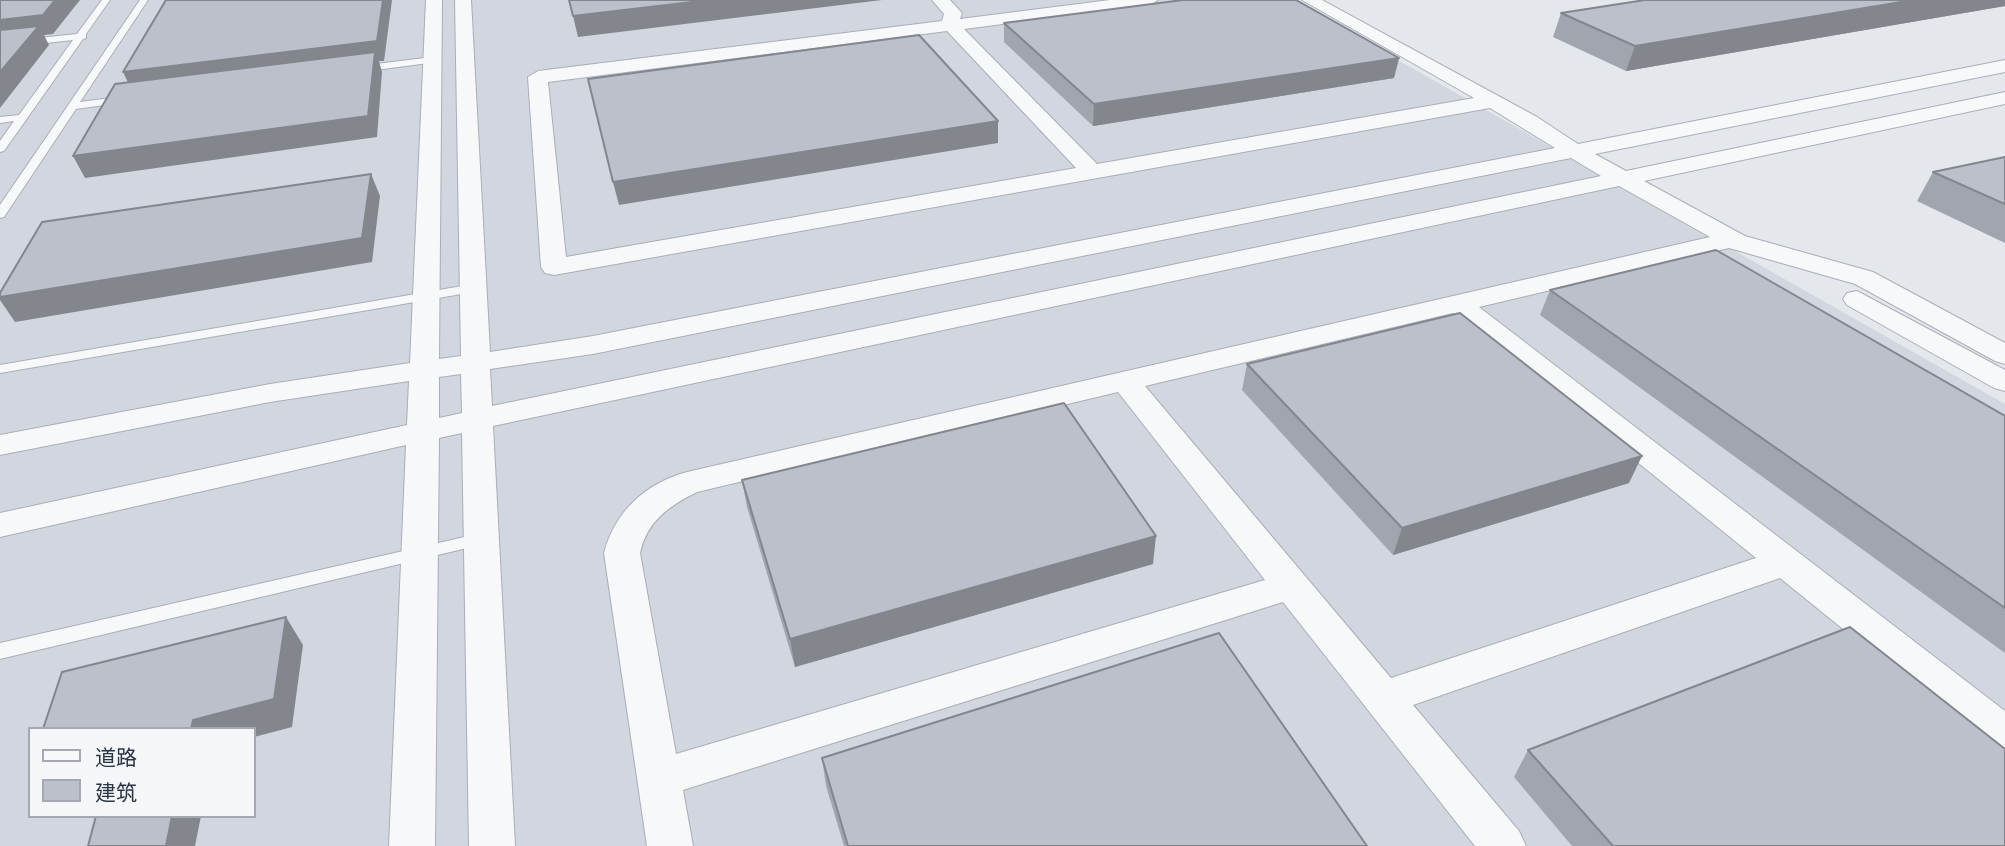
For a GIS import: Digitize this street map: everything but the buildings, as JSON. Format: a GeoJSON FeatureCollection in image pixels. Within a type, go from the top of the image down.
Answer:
{"type":"FeatureCollection","features":[{"type":"Feature","properties":{"kind":"street"},"geometry":{"type":"LineString","coordinates":[[412,846],[434,0]]}},
{"type":"Feature","properties":{"kind":"street"},"geometry":{"type":"LineString","coordinates":[[463,0],[492,846]]}},
{"type":"Feature","properties":{"kind":"street"},"geometry":{"type":"LineString","coordinates":[[940,0],[953,13],[950,24]]}},
{"type":"Feature","properties":{"kind":"street"},"geometry":{"type":"LineString","coordinates":[[1150,0],[538,77],[554,267],[1493,101]]}},
{"type":"Feature","properties":{"kind":"street"},"geometry":{"type":"LineString","coordinates":[[1310,0],[1493,101],[1574,151],[1701,220],[1731,240],[1825,281],[2005,382]]}},
{"type":"Feature","properties":{"kind":"street"},"geometry":{"type":"LineString","coordinates":[[950,24],[1092,172]]}},
{"type":"Feature","properties":{"kind":"street"},"geometry":{"type":"LineString","coordinates":[[0,446],[270,393],[593,345],[2005,66]]}},
{"type":"Feature","properties":{"kind":"street"},"geometry":{"type":"LineString","coordinates":[[0,525],[478,419],[2005,98]]}},
{"type":"Feature","properties":{"kind":"street"},"geometry":{"type":"LineString","coordinates":[[1669,132],[1721,158]]}},
{"type":"Feature","properties":{"kind":"street"},"geometry":{"type":"LineString","coordinates":[[670,846],[622,553],[629,529],[647,507],[672,489],[702,477],[1731,240],[1864,278],[2005,355]]}},
{"type":"Feature","properties":{"kind":"street"},"geometry":{"type":"LineString","coordinates":[[1458,304],[2005,735]]}},
{"type":"Feature","properties":{"kind":"street"},"geometry":{"type":"LineString","coordinates":[[1124,380],[1503,846]]}},
{"type":"Feature","properties":{"kind":"street"},"geometry":{"type":"LineString","coordinates":[[1382,698],[1786,562]]}},
{"type":"Feature","properties":{"kind":"street"},"geometry":{"type":"LineString","coordinates":[[659,778],[1291,586]]}},
{"type":"Feature","properties":{"kind":"lane"},"geometry":{"type":"LineString","coordinates":[[0,149],[83,36],[106,0]]}},
{"type":"Feature","properties":{"kind":"lane"},"geometry":{"type":"LineString","coordinates":[[0,214],[144,0]]}},
{"type":"Feature","properties":{"kind":"lane"},"geometry":{"type":"LineString","coordinates":[[0,45],[83,36]]}},
{"type":"Feature","properties":{"kind":"lane"},"geometry":{"type":"LineString","coordinates":[[350,71],[433,60]]}},
{"type":"Feature","properties":{"kind":"lane"},"geometry":{"type":"LineString","coordinates":[[73,106],[142,97]]}},
{"type":"Feature","properties":{"kind":"lane"},"geometry":{"type":"LineString","coordinates":[[0,120],[24,117]]}},
{"type":"Feature","properties":{"kind":"lane"},"geometry":{"type":"LineString","coordinates":[[0,369],[474,288]]}},
{"type":"Feature","properties":{"kind":"lane"},"geometry":{"type":"LineString","coordinates":[[0,651],[482,539]]}},
{"type":"Feature","properties":{"kind":"shaded area"},"geometry":{"type":"Polygon","coordinates":[[[0,0],[1292,0],[2005,404],[2005,846],[0,846],[0,0]]]}}]}
